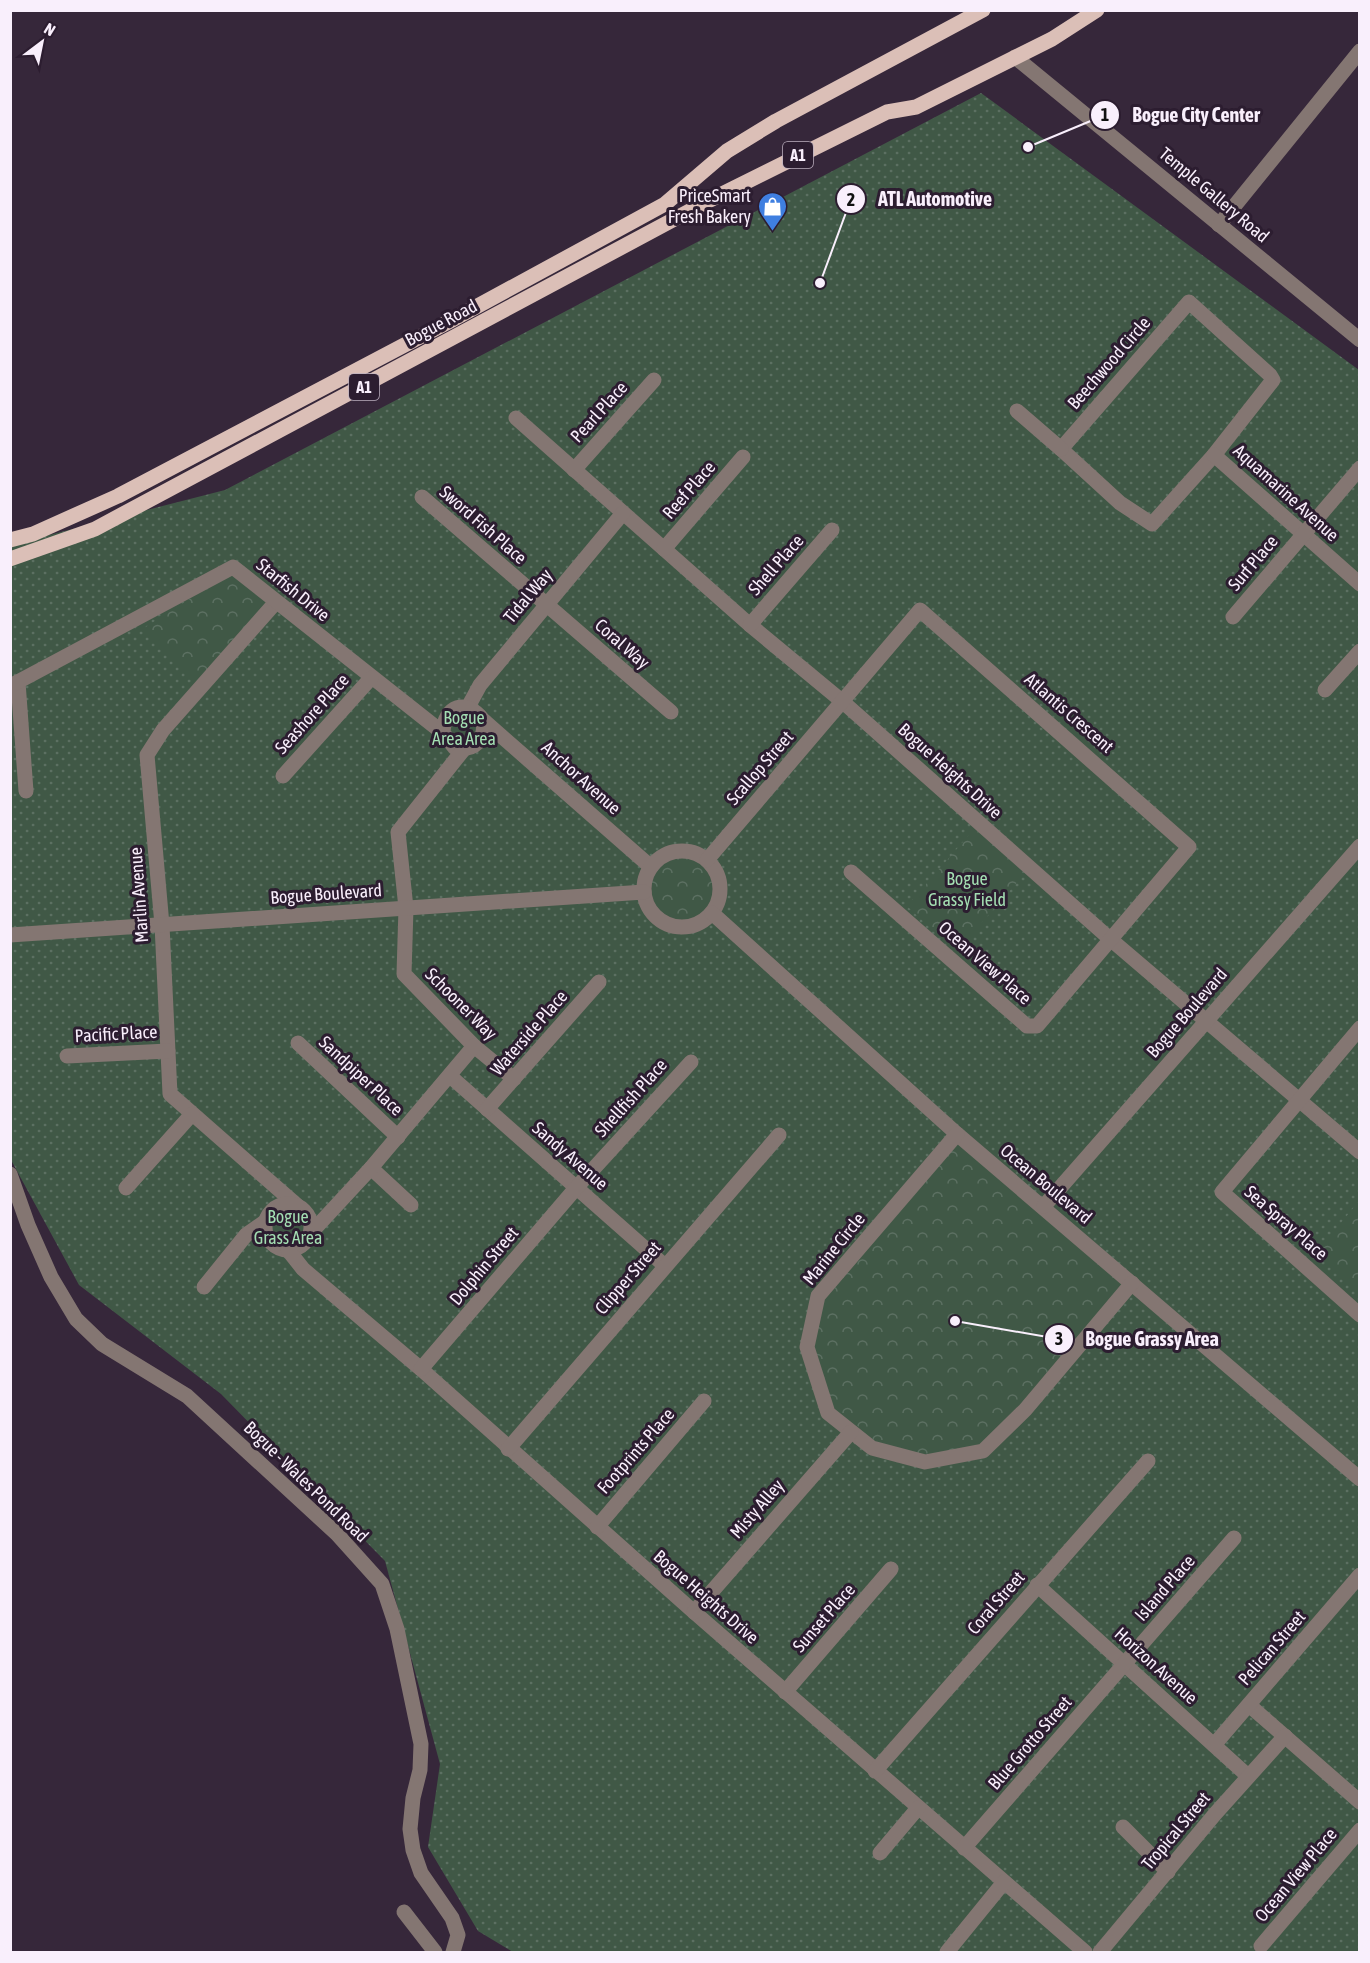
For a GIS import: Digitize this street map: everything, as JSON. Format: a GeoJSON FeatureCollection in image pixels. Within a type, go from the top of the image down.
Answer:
{"type":"FeatureCollection","features":[{"type":"Feature","properties":{"kind":"main road","name":"Bogue Road"},"geometry":{"type":"LineString","coordinates":[[10,540],[33,534],[118,496],[665,204],[728,152],[776,121],[983,10]]}},
{"type":"Feature","properties":{"kind":"main road","name":"Bogue Road"},"geometry":{"type":"LineString","coordinates":[[10,559],[95,529],[710,200],[886,112],[916,107],[1052,39],[1097,10]]}},
{"type":"Feature","properties":{"kind":"street"},"geometry":{"type":"LineString","coordinates":[[1219,225],[1359,51]]}},
{"type":"Feature","properties":{"kind":"street","name":"Temple Gallery Road"},"geometry":{"type":"LineString","coordinates":[[1015,57],[1359,340]]}},
{"type":"Feature","properties":{"kind":"street","name":"Beechwood Circle"},"geometry":{"type":"LineString","coordinates":[[1189,302],[1262,367],[1273,380],[1214,455],[1152,524],[1120,503],[1061,449],[1189,302]]}},
{"type":"Feature","properties":{"kind":"street","name":"Pearl Place"},"geometry":{"type":"LineString","coordinates":[[574,470],[654,381]]}},
{"type":"Feature","properties":{"kind":"street"},"geometry":{"type":"LineString","coordinates":[[1017,411],[1061,449]]}},
{"type":"Feature","properties":{"kind":"street","name":"Bogue Heights Drive"},"geometry":{"type":"LineString","coordinates":[[516,418],[750,625],[843,702],[1109,938],[1359,1152]]}},
{"type":"Feature","properties":{"kind":"street","name":"Aquamarine Avenue"},"geometry":{"type":"LineString","coordinates":[[1214,455],[1359,584]]}},
{"type":"Feature","properties":{"kind":"street","name":"Reef Place"},"geometry":{"type":"LineString","coordinates":[[664,549],[743,457]]}},
{"type":"Feature","properties":{"kind":"street","name":"Surf Place"},"geometry":{"type":"LineString","coordinates":[[1233,617],[1359,468]]}},
{"type":"Feature","properties":{"kind":"street","name":"Sword Fish Place"},"geometry":{"type":"LineString","coordinates":[[422,497],[546,605]]}},
{"type":"Feature","properties":{"kind":"street","name":"Tidal Way"},"geometry":{"type":"LineString","coordinates":[[468,707],[480,685],[623,513]]}},
{"type":"Feature","properties":{"kind":"street","name":"Shell Place"},"geometry":{"type":"LineString","coordinates":[[750,625],[832,530]]}},
{"type":"Feature","properties":{"kind":"street","name":"Starfish Drive"},"geometry":{"type":"LineString","coordinates":[[14,684],[233,567],[443,733]]}},
{"type":"Feature","properties":{"kind":"street","name":"Marlin Avenue"},"geometry":{"type":"LineString","coordinates":[[276,602],[163,730],[147,755],[162,925],[170,1094],[303,1211]]}},
{"type":"Feature","properties":{"kind":"street","name":"Coral Way"},"geometry":{"type":"LineString","coordinates":[[546,605],[672,712]]}},
{"type":"Feature","properties":{"kind":"street","name":"Atlantis Crescent"},"geometry":{"type":"LineString","coordinates":[[843,702],[920,610],[923,610],[1188,844],[1188,849],[1109,938]]}},
{"type":"Feature","properties":{"kind":"street"},"geometry":{"type":"LineString","coordinates":[[1325,690],[1359,651]]}},
{"type":"Feature","properties":{"kind":"street","name":"Seashore Place"},"geometry":{"type":"LineString","coordinates":[[282,776],[371,678]]}},
{"type":"Feature","properties":{"kind":"street"},"geometry":{"type":"LineString","coordinates":[[14,684],[26,791]]}},
{"type":"Feature","properties":{"kind":"street","name":"Scallop Street"},"geometry":{"type":"LineString","coordinates":[[707,860],[843,702]]}},
{"type":"Feature","properties":{"kind":"street"},"geometry":{"type":"LineString","coordinates":[[468,707],[477,712],[483,720],[485,731],[481,741],[472,748],[464,749],[450,744],[443,733],[443,722],[448,713],[457,708],[468,707]]}},
{"type":"Feature","properties":{"kind":"street","name":"Anchor Avenue"},"geometry":{"type":"LineString","coordinates":[[483,720],[651,867]]}},
{"type":"Feature","properties":{"kind":"street","name":"Schooner Way"},"geometry":{"type":"LineString","coordinates":[[464,749],[398,832],[406,908],[404,974],[474,1046],[514,1079]]}},
{"type":"Feature","properties":{"kind":"street","name":"Bogue Boulevard"},"geometry":{"type":"LineString","coordinates":[[1044,1206],[1357,848]]}},
{"type":"Feature","properties":{"kind":"street"},"geometry":{"type":"LineString","coordinates":[[684,850],[707,860],[719,879],[720,891],[712,913],[702,921],[690,926],[665,922],[648,904],[644,892],[647,874],[651,867],[671,852],[684,850]]}},
{"type":"Feature","properties":{"kind":"street","name":"Ocean View Place"},"geometry":{"type":"LineString","coordinates":[[851,872],[1032,1028],[1037,1026],[1109,938]]}},
{"type":"Feature","properties":{"kind":"street","name":"Bogue Boulevard"},"geometry":{"type":"LineString","coordinates":[[10,934],[644,892]]}},
{"type":"Feature","properties":{"kind":"street","name":"Ocean Boulevard"},"geometry":{"type":"LineString","coordinates":[[712,913],[957,1134],[1044,1206],[1359,1479]]}},
{"type":"Feature","properties":{"kind":"street","name":"Waterside Place"},"geometry":{"type":"LineString","coordinates":[[487,1109],[599,982]]}},
{"type":"Feature","properties":{"kind":"street"},"geometry":{"type":"LineString","coordinates":[[1300,1101],[1359,1028]]}},
{"type":"Feature","properties":{"kind":"street","name":"Sandpiper Place"},"geometry":{"type":"LineString","coordinates":[[298,1043],[398,1137]]}},
{"type":"Feature","properties":{"kind":"street"},"geometry":{"type":"LineString","coordinates":[[274,1184],[270,1222],[276,1246],[288,1250],[302,1245],[327,1218],[474,1046]]}},
{"type":"Feature","properties":{"kind":"street","name":"Pacific Place"},"geometry":{"type":"LineString","coordinates":[[67,1056],[168,1051]]}},
{"type":"Feature","properties":{"kind":"street","name":"Shellfish Place"},"geometry":{"type":"LineString","coordinates":[[576,1188],[691,1062]]}},
{"type":"Feature","properties":{"kind":"street","name":"Sandy Avenue"},"geometry":{"type":"LineString","coordinates":[[450,1076],[664,1265]]}},
{"type":"Feature","properties":{"kind":"street","name":"Sea Spray Place"},"geometry":{"type":"LineString","coordinates":[[1300,1101],[1222,1192],[1359,1315]]}},
{"type":"Feature","properties":{"kind":"street"},"geometry":{"type":"LineString","coordinates":[[126,1188],[192,1114]]}},
{"type":"Feature","properties":{"kind":"street","name":"Marine Circle"},"geometry":{"type":"LineString","coordinates":[[957,1134],[818,1296],[807,1347],[828,1413],[872,1448],[925,1462],[983,1451],[1025,1410],[1132,1283]]}},
{"type":"Feature","properties":{"kind":"street","name":"Clipper Street"},"geometry":{"type":"LineString","coordinates":[[508,1449],[664,1265],[779,1135]]}},
{"type":"Feature","properties":{"kind":"street"},"geometry":{"type":"LineString","coordinates":[[371,1168],[411,1205]]}},
{"type":"Feature","properties":{"kind":"street","name":"Bogue - Wales Pond Road"},"geometry":{"type":"LineString","coordinates":[[10,1174],[46,1267],[76,1319],[102,1344],[187,1396],[337,1534],[382,1584],[397,1629],[421,1744],[420,1770],[413,1798],[410,1829],[413,1850],[421,1873],[452,1918],[458,1935],[457,1951]]}},
{"type":"Feature","properties":{"kind":"street","name":"Dolphin Street"},"geometry":{"type":"LineString","coordinates":[[421,1369],[576,1188]]}},
{"type":"Feature","properties":{"kind":"street"},"geometry":{"type":"LineString","coordinates":[[204,1287],[246,1235],[270,1222],[289,1204],[327,1218]]}},
{"type":"Feature","properties":{"kind":"street"},"geometry":{"type":"LineString","coordinates":[[303,1211],[310,1221],[303,1269]]}},
{"type":"Feature","properties":{"kind":"street","name":"Bogue Heights Drive"},"geometry":{"type":"LineString","coordinates":[[288,1250],[303,1269],[421,1369],[508,1449],[1085,1953]]}},
{"type":"Feature","properties":{"kind":"street","name":"Footprints Place"},"geometry":{"type":"LineString","coordinates":[[597,1527],[704,1401]]}},
{"type":"Feature","properties":{"kind":"street","name":"Misty Alley"},"geometry":{"type":"LineString","coordinates":[[694,1612],[852,1432]]}},
{"type":"Feature","properties":{"kind":"street","name":"Coral Street"},"geometry":{"type":"LineString","coordinates":[[875,1771],[1148,1461]]}},
{"type":"Feature","properties":{"kind":"street","name":"Island Place"},"geometry":{"type":"LineString","coordinates":[[1125,1664],[1234,1538]]}},
{"type":"Feature","properties":{"kind":"street","name":"Sunset Place"},"geometry":{"type":"LineString","coordinates":[[785,1692],[891,1569]]}},
{"type":"Feature","properties":{"kind":"street","name":"Pelican Street"},"geometry":{"type":"LineString","coordinates":[[1214,1745],[1359,1575]]}},
{"type":"Feature","properties":{"kind":"street","name":"Horizon Avenue"},"geometry":{"type":"LineString","coordinates":[[1037,1586],[1248,1776]]}},
{"type":"Feature","properties":{"kind":"street","name":"Blue Grotto Street"},"geometry":{"type":"LineString","coordinates":[[964,1848],[1125,1664]]}},
{"type":"Feature","properties":{"kind":"street"},"geometry":{"type":"LineString","coordinates":[[1249,1705],[1359,1802]]}},
{"type":"Feature","properties":{"kind":"street","name":"Tropical Street"},"geometry":{"type":"LineString","coordinates":[[1100,1953],[1248,1776],[1285,1736]]}},
{"type":"Feature","properties":{"kind":"street"},"geometry":{"type":"LineString","coordinates":[[880,1853],[918,1808]]}},
{"type":"Feature","properties":{"kind":"street"},"geometry":{"type":"LineString","coordinates":[[1123,1827],[1168,1872]]}},
{"type":"Feature","properties":{"kind":"street","name":"Ocean View Place"},"geometry":{"type":"LineString","coordinates":[[1262,1946],[1359,1830]]}},
{"type":"Feature","properties":{"kind":"street"},"geometry":{"type":"LineString","coordinates":[[947,1953],[1004,1882]]}},
{"type":"Feature","properties":{"kind":"street"},"geometry":{"type":"LineString","coordinates":[[404,1912],[435,1953]]}},
{"type":"Feature","properties":{"kind":"green space"},"geometry":{"type":"Polygon","coordinates":[[[981,93],[1359,370],[1359,1952],[513,1952],[478,1931],[428,1847],[440,1764],[385,1561],[221,1394],[79,1285],[11,1160],[10,545],[225,490],[981,93]]]}},
{"type":"Feature","properties":{"kind":"green space"},"geometry":{"type":"Polygon","coordinates":[[[233,571],[270,603],[200,682],[141,630],[233,571]]]}},
{"type":"Feature","properties":{"kind":"green space","name":"Bogue Area Area"},"geometry":{"type":"Polygon","coordinates":[[[475,713],[481,741],[450,742],[448,715],[475,713]]]}},
{"type":"Feature","properties":{"kind":"green space","name":"Bogue Grassy Field"},"geometry":{"type":"Polygon","coordinates":[[[975,828],[1026,872],[956,952],[907,906],[975,828]]]}},
{"type":"Feature","properties":{"kind":"green space"},"geometry":{"type":"Polygon","coordinates":[[[682,853],[702,859],[712,869],[718,889],[712,909],[702,919],[682,925],[662,919],[652,909],[646,889],[652,869],[662,859],[682,853]]]}},
{"type":"Feature","properties":{"kind":"green space"},"geometry":{"type":"Polygon","coordinates":[[[957,1143],[1123,1284],[1021,1405],[982,1443],[927,1456],[876,1442],[835,1407],[813,1346],[825,1297],[957,1143]]]}},
{"type":"Feature","properties":{"kind":"green space"},"geometry":{"type":"Polygon","coordinates":[[[1359,1201],[1359,1293],[1316,1253],[1359,1201]]]}},
{"type":"Feature","properties":{"kind":"green space","name":"Bogue Grass Area"},"geometry":{"type":"Polygon","coordinates":[[[288,1206],[296,1207],[303,1212],[308,1219],[308,1235],[303,1242],[296,1247],[288,1248],[280,1247],[273,1242],[268,1235],[267,1227],[268,1219],[273,1212],[280,1207],[288,1206]]]}},
{"type":"Feature","properties":{"kind":"place","name":"Bogue City Center"},"geometry":{"type":"Point","coordinates":[1028,147]}},
{"type":"Feature","properties":{"kind":"place","name":"PriceSmart Fresh Bakery"},"geometry":{"type":"Point","coordinates":[772,232]}},
{"type":"Feature","properties":{"kind":"place","name":"ATL Automotive"},"geometry":{"type":"Point","coordinates":[820,283]}},
{"type":"Feature","properties":{"kind":"place","name":"Bogue Grassy Area"},"geometry":{"type":"Point","coordinates":[955,1321]}}]}
